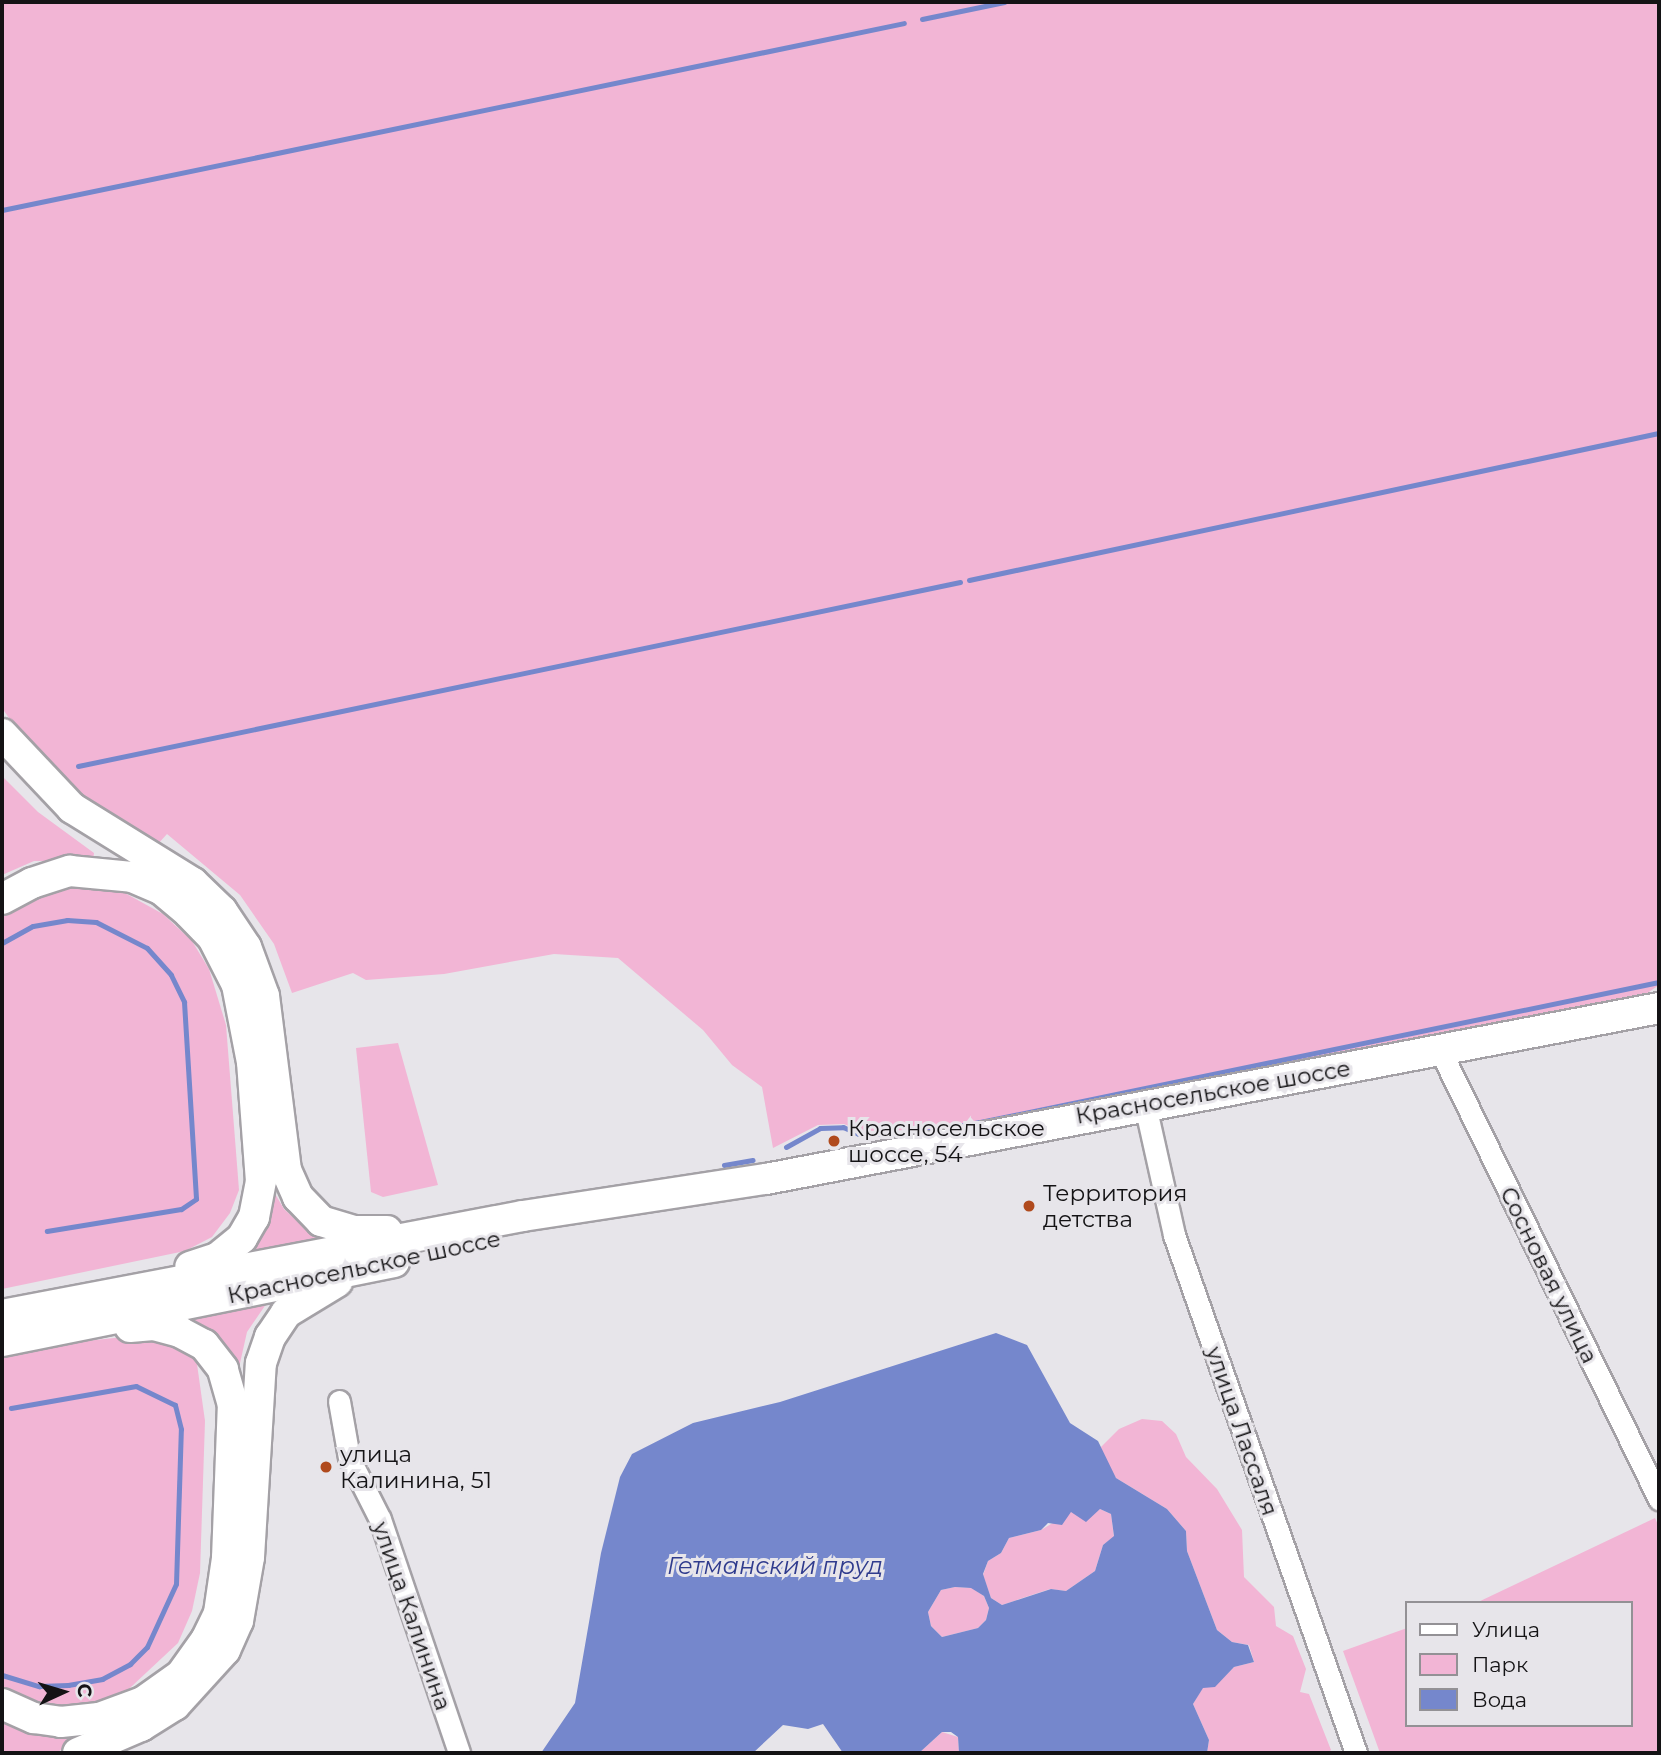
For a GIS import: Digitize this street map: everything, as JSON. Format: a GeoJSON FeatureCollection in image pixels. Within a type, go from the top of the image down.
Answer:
{"type":"FeatureCollection","features":[{"type":"Feature","properties":{"kind":"main road"},"geometry":{"type":"LineString","coordinates":[[2,734],[72,808],[193,883],[222,911],[246,947],[264,996],[286,1170],[298,1197],[321,1221],[353,1231],[389,1231],[523,1216]]}},
{"type":"Feature","properties":{"kind":"main road"},"geometry":{"type":"LineString","coordinates":[[2,899],[32,883],[70,871],[132,877],[162,890],[189,913],[213,938],[237,985],[252,1062],[259,1143],[261,1181],[254,1217],[242,1238],[217,1258],[106,1296]]}},
{"type":"Feature","properties":{"kind":"main road","name":"Красносельское шоссе"},"geometry":{"type":"LineString","coordinates":[[2,1341],[371,1266],[725,1186],[1659,1008]]}},
{"type":"Feature","properties":{"kind":"main road","name":"Красносельское шоссе"},"geometry":{"type":"LineString","coordinates":[[2,1315],[523,1216],[725,1186]]}},
{"type":"Feature","properties":{"kind":"main road"},"geometry":{"type":"LineString","coordinates":[[78,1753],[141,1726],[175,1705],[225,1650],[238,1621],[250,1557],[255,1409],[261,1363],[270,1337],[286,1313],[316,1291],[371,1266]]}},
{"type":"Feature","properties":{"kind":"main road"},"geometry":{"type":"LineString","coordinates":[[2,1704],[34,1718],[61,1722],[99,1718],[143,1702],[181,1675],[206,1640],[219,1613],[227,1558],[233,1405],[223,1369],[204,1345],[153,1325],[39,1334]]}},
{"type":"Feature","properties":{"kind":"street","name":"Сосновая улица"},"geometry":{"type":"LineString","coordinates":[[1440,1051],[1659,1499]]}},
{"type":"Feature","properties":{"kind":"street","name":"улица Лассаля"},"geometry":{"type":"LineString","coordinates":[[1145,1105],[1174,1235],[1356,1753]]}},
{"type":"Feature","properties":{"kind":"street","name":"улица Калинина"},"geometry":{"type":"LineString","coordinates":[[339,1401],[349,1458],[380,1519],[459,1753]]}},
{"type":"Feature","properties":{"kind":"green space"},"geometry":{"type":"Polygon","coordinates":[[[2,2],[1659,2],[1659,985],[1643,996],[928,1135],[915,1130],[860,1131],[844,1124],[818,1125],[773,1148],[762,1087],[732,1065],[703,1030],[618,958],[554,954],[444,974],[366,980],[353,973],[292,993],[274,944],[240,895],[167,834],[156,846],[96,811],[44,768],[2,708],[2,2]]]}},
{"type":"Feature","properties":{"kind":"green space"},"geometry":{"type":"Polygon","coordinates":[[[2,776],[38,812],[94,853],[93,861],[34,861],[2,875],[2,776]]]}},
{"type":"Feature","properties":{"kind":"green space"},"geometry":{"type":"Polygon","coordinates":[[[90,885],[123,892],[163,914],[192,941],[209,969],[226,1025],[239,1190],[230,1213],[212,1237],[185,1251],[2,1289],[2,909],[65,887],[90,885]]]}},
{"type":"Feature","properties":{"kind":"green space"},"geometry":{"type":"Polygon","coordinates":[[[398,1043],[438,1185],[383,1197],[371,1192],[356,1048],[398,1043]]]}},
{"type":"Feature","properties":{"kind":"green space"},"geometry":{"type":"Polygon","coordinates":[[[271,1187],[284,1209],[296,1220],[326,1233],[334,1244],[229,1261],[271,1187]]]}},
{"type":"Feature","properties":{"kind":"green space"},"geometry":{"type":"Polygon","coordinates":[[[273,1294],[247,1332],[238,1372],[170,1313],[273,1294]]]}},
{"type":"Feature","properties":{"kind":"green space"},"geometry":{"type":"Polygon","coordinates":[[[133,1336],[181,1343],[197,1364],[205,1421],[200,1573],[192,1611],[178,1643],[116,1701],[77,1710],[30,1705],[2,1692],[2,1355],[29,1347],[133,1336]]]}},
{"type":"Feature","properties":{"kind":"green space"},"geometry":{"type":"Polygon","coordinates":[[[1142,1419],[1162,1421],[1176,1434],[1186,1457],[1217,1489],[1242,1530],[1244,1577],[1274,1607],[1276,1626],[1293,1636],[1306,1669],[1300,1692],[1309,1694],[1331,1750],[1328,1753],[1207,1753],[1209,1740],[1193,1704],[1203,1687],[1214,1687],[1234,1667],[1254,1662],[1249,1645],[1232,1642],[1217,1630],[1187,1551],[1186,1531],[1167,1509],[1116,1478],[1104,1460],[1101,1447],[1119,1429],[1142,1419]]]}},
{"type":"Feature","properties":{"kind":"green space"},"geometry":{"type":"Polygon","coordinates":[[[1100,1509],[1111,1514],[1114,1537],[1103,1545],[1095,1571],[1066,1591],[1050,1589],[1002,1605],[991,1598],[983,1575],[988,1561],[1001,1553],[1009,1538],[1041,1530],[1071,1512],[1090,1516],[1100,1509]]]}},
{"type":"Feature","properties":{"kind":"green space"},"geometry":{"type":"Polygon","coordinates":[[[1655,1518],[1659,1527],[1659,1753],[1380,1753],[1343,1651],[1406,1628],[1406,1727],[1633,1727],[1633,1601],[1480,1601],[1655,1518]]]}},
{"type":"Feature","properties":{"kind":"green space"},"geometry":{"type":"Polygon","coordinates":[[[972,1588],[984,1596],[989,1608],[986,1620],[978,1628],[942,1637],[931,1626],[928,1612],[941,1590],[972,1588]]]}},
{"type":"Feature","properties":{"kind":"green space"},"geometry":{"type":"Polygon","coordinates":[[[2,1720],[64,1733],[69,1743],[57,1753],[2,1753],[2,1720]]]}},
{"type":"Feature","properties":{"kind":"green space"},"geometry":{"type":"Polygon","coordinates":[[[942,1732],[958,1737],[959,1753],[919,1753],[942,1732]]]}},
{"type":"Feature","properties":{"kind":"water","name":"Гетманский пруд"},"geometry":{"type":"Polygon","coordinates":[[[996,1333],[1027,1345],[1070,1423],[1098,1441],[1116,1478],[1167,1509],[1186,1531],[1187,1551],[1217,1630],[1232,1642],[1248,1645],[1254,1662],[1234,1667],[1215,1687],[1203,1688],[1193,1704],[1209,1740],[1207,1753],[959,1753],[958,1737],[951,1732],[942,1732],[919,1753],[843,1753],[823,1724],[808,1729],[783,1725],[753,1753],[541,1753],[575,1703],[601,1553],[620,1477],[632,1454],[693,1423],[780,1402],[996,1333]],[[1100,1509],[1086,1522],[1071,1512],[1062,1525],[1048,1523],[1041,1530],[1009,1538],[1001,1553],[988,1561],[983,1574],[991,1598],[1002,1605],[1051,1589],[1066,1591],[1095,1571],[1103,1545],[1114,1536],[1111,1514],[1100,1509]],[[971,1588],[941,1590],[928,1612],[931,1626],[942,1637],[978,1628],[986,1620],[989,1608],[984,1596],[971,1588]]]}},
{"type":"Feature","properties":{"kind":"waterway"},"geometry":{"type":"LineString","coordinates":[[922,19],[1004,2]]}},
{"type":"Feature","properties":{"kind":"waterway"},"geometry":{"type":"LineString","coordinates":[[2,210],[904,23]]}},
{"type":"Feature","properties":{"kind":"waterway"},"geometry":{"type":"LineString","coordinates":[[969,580],[1659,433]]}},
{"type":"Feature","properties":{"kind":"waterway"},"geometry":{"type":"LineString","coordinates":[[78,766],[960,582]]}},
{"type":"Feature","properties":{"kind":"waterway"},"geometry":{"type":"LineString","coordinates":[[2,943],[33,926],[67,920],[96,922],[147,948],[171,975],[184,1002],[196,1199],[181,1209],[47,1231]]}},
{"type":"Feature","properties":{"kind":"waterway"},"geometry":{"type":"LineString","coordinates":[[786,1147],[820,1128],[843,1127],[859,1134],[913,1134],[1659,982]]}},
{"type":"Feature","properties":{"kind":"waterway"},"geometry":{"type":"LineString","coordinates":[[724,1165],[753,1160]]}},
{"type":"Feature","properties":{"kind":"waterway"},"geometry":{"type":"LineString","coordinates":[[2,1675],[39,1686],[68,1685],[102,1679],[130,1664],[147,1647],[176,1584],[181,1429],[175,1405],[136,1386],[11,1408]]}},
{"type":"Feature","properties":{"kind":"place","name":"Красносельское шоссе, 54"},"geometry":{"type":"Point","coordinates":[834,1141]}},
{"type":"Feature","properties":{"kind":"place","name":"Территория детства"},"geometry":{"type":"Point","coordinates":[1029,1206]}},
{"type":"Feature","properties":{"kind":"place","name":"улица Калинина, 51"},"geometry":{"type":"Point","coordinates":[326,1467]}}]}
